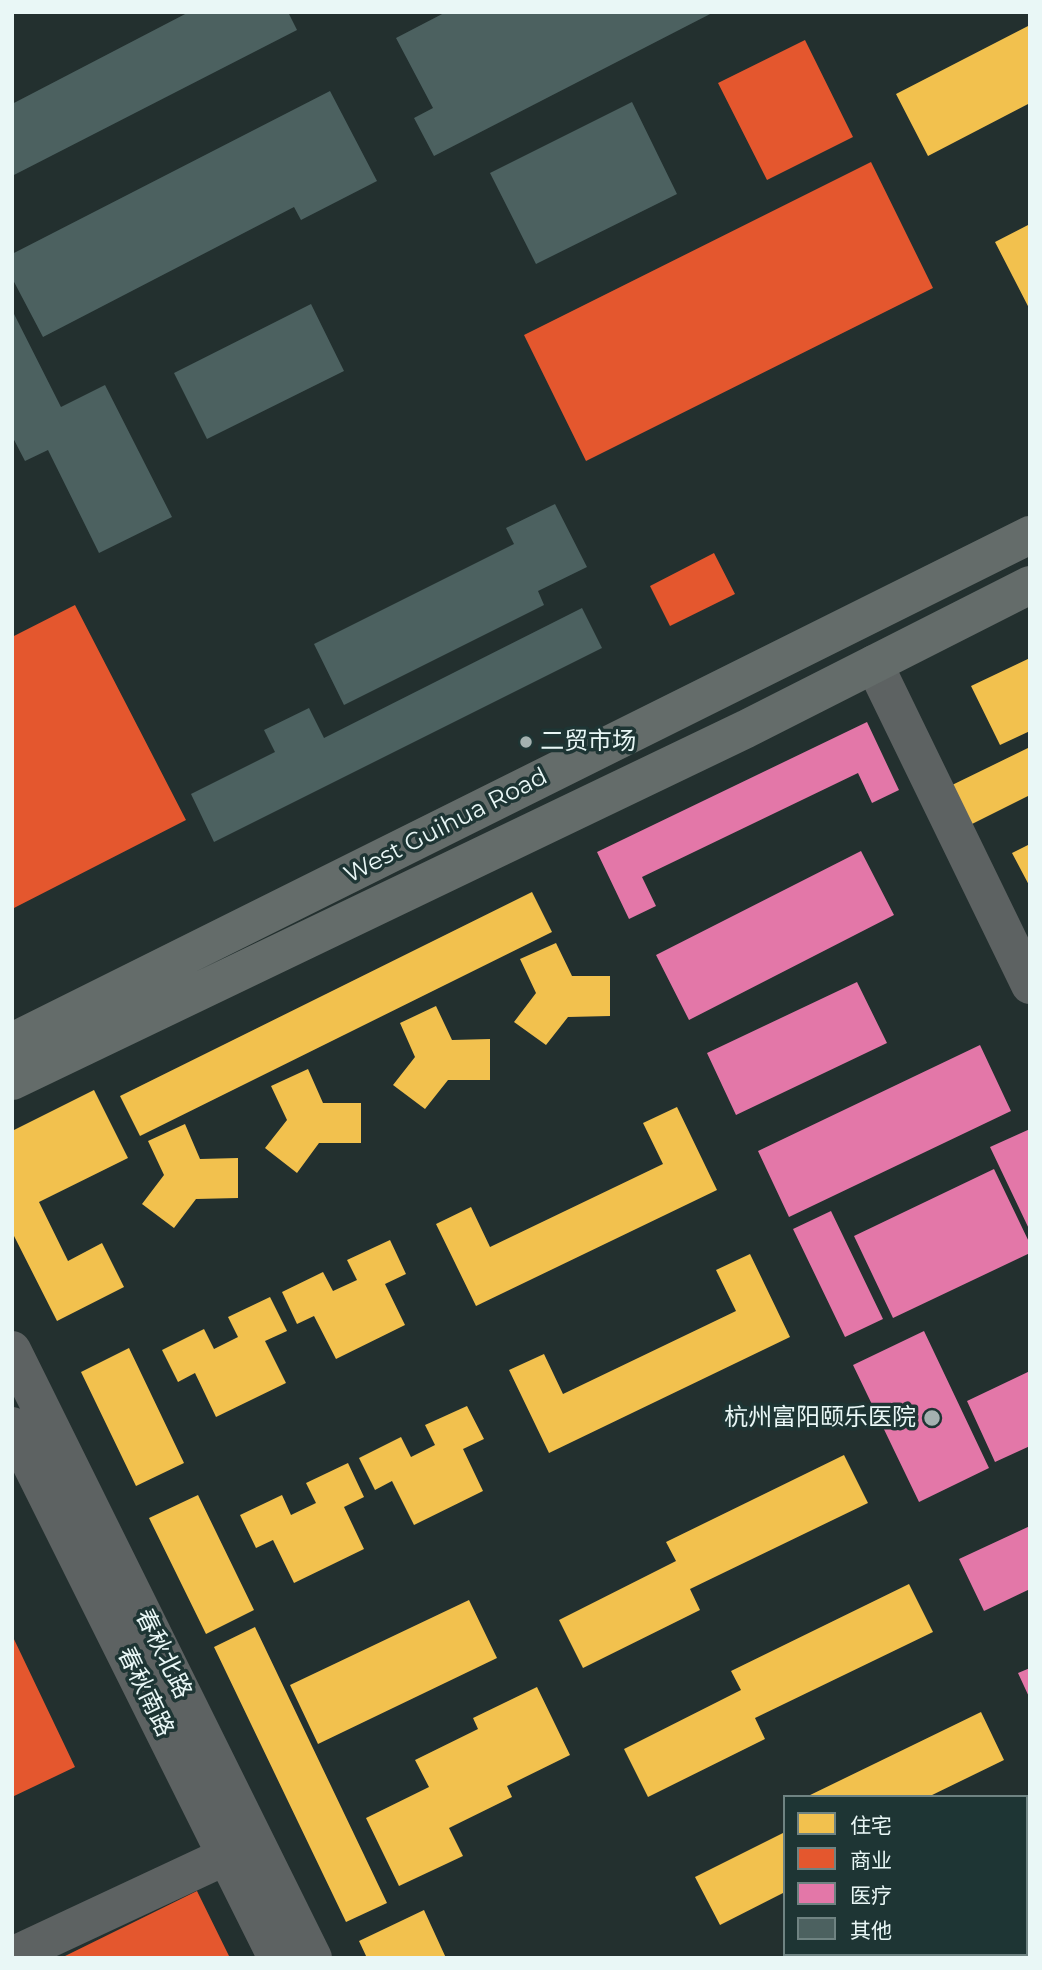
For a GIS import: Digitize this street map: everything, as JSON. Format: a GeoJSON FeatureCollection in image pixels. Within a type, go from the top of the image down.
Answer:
{"type":"FeatureCollection","features":[{"type":"Feature","properties":{"kind":"main road","name":"West Guihua Road"},"geometry":{"type":"LineString","coordinates":[[12,1042],[1030,535]]}},
{"type":"Feature","properties":{"kind":"main road","name":"West Guihua Road"},"geometry":{"type":"LineString","coordinates":[[12,1082],[721,741],[1030,585]]}},
{"type":"Feature","properties":{"kind":"street"},"geometry":{"type":"LineString","coordinates":[[874,664],[1030,985]]}},
{"type":"Feature","properties":{"kind":"street","name":"春秋北路"},"geometry":{"type":"LineString","coordinates":[[12,1350],[313,1958]]}},
{"type":"Feature","properties":{"kind":"street","name":"春秋南路"},"geometry":{"type":"LineString","coordinates":[[12,1426],[277,1958]]}},
{"type":"Feature","properties":{"kind":"street"},"geometry":{"type":"LineString","coordinates":[[12,1956],[226,1856]]}},
{"type":"Feature","properties":{"kind":"building: 住宅"},"geometry":{"type":"Polygon","coordinates":[[[1030,25],[1030,103],[928,156],[896,94],[1030,25]]]}},
{"type":"Feature","properties":{"kind":"building: 住宅"},"geometry":{"type":"Polygon","coordinates":[[[1030,224],[1030,310],[995,242],[1030,224]]]}},
{"type":"Feature","properties":{"kind":"building: 住宅"},"geometry":{"type":"Polygon","coordinates":[[[1030,658],[1030,731],[1000,745],[971,686],[1030,658]]]}},
{"type":"Feature","properties":{"kind":"building: 住宅"},"geometry":{"type":"Polygon","coordinates":[[[1030,747],[1030,795],[968,826],[948,787],[1030,747]]]}},
{"type":"Feature","properties":{"kind":"building: 住宅"},"geometry":{"type":"Polygon","coordinates":[[[1030,844],[1030,887],[1012,853],[1030,844]]]}},
{"type":"Feature","properties":{"kind":"building: 住宅"},"geometry":{"type":"Polygon","coordinates":[[[532,892],[552,932],[140,1136],[120,1096],[532,892]]]}},
{"type":"Feature","properties":{"kind":"building: 住宅"},"geometry":{"type":"Polygon","coordinates":[[[556,943],[572,976],[610,976],[610,1016],[568,1017],[546,1045],[514,1022],[536,993],[520,959],[556,943]]]}},
{"type":"Feature","properties":{"kind":"building: 住宅"},"geometry":{"type":"Polygon","coordinates":[[[436,1006],[452,1040],[490,1039],[490,1080],[448,1080],[425,1109],[393,1085],[415,1057],[400,1023],[436,1006]]]}},
{"type":"Feature","properties":{"kind":"building: 住宅"},"geometry":{"type":"Polygon","coordinates":[[[308,1069],[323,1103],[361,1103],[361,1143],[319,1143],[297,1173],[265,1148],[287,1120],[271,1086],[308,1069]]]}},
{"type":"Feature","properties":{"kind":"building: 住宅"},"geometry":{"type":"Polygon","coordinates":[[[94,1090],[128,1158],[39,1202],[68,1261],[102,1243],[124,1287],[57,1321],[12,1232],[12,1131],[94,1090]]]}},
{"type":"Feature","properties":{"kind":"building: 住宅"},"geometry":{"type":"Polygon","coordinates":[[[677,1107],[717,1190],[476,1306],[436,1224],[471,1207],[490,1247],[663,1164],[643,1123],[677,1107]]]}},
{"type":"Feature","properties":{"kind":"building: 住宅"},"geometry":{"type":"Polygon","coordinates":[[[185,1124],[200,1159],[238,1158],[238,1198],[196,1199],[174,1228],[142,1204],[164,1175],[148,1141],[185,1124]]]}},
{"type":"Feature","properties":{"kind":"building: 住宅"},"geometry":{"type":"Polygon","coordinates":[[[390,1240],[406,1274],[385,1284],[405,1325],[336,1359],[314,1316],[297,1324],[282,1292],[323,1272],[333,1291],[357,1280],[347,1260],[390,1240]]]}},
{"type":"Feature","properties":{"kind":"building: 住宅"},"geometry":{"type":"Polygon","coordinates":[[[750,1254],[790,1337],[549,1453],[509,1370],[544,1354],[563,1394],[736,1311],[716,1270],[750,1254]]]}},
{"type":"Feature","properties":{"kind":"building: 住宅"},"geometry":{"type":"Polygon","coordinates":[[[270,1297],[287,1331],[265,1341],[286,1383],[216,1417],[195,1373],[178,1382],[162,1350],[204,1329],[214,1349],[238,1337],[228,1317],[270,1297]]]}},
{"type":"Feature","properties":{"kind":"building: 住宅"},"geometry":{"type":"Polygon","coordinates":[[[129,1348],[184,1463],[136,1486],[81,1372],[129,1348]]]}},
{"type":"Feature","properties":{"kind":"building: 住宅"},"geometry":{"type":"Polygon","coordinates":[[[467,1406],[484,1439],[463,1449],[483,1491],[414,1525],[392,1481],[375,1490],[359,1458],[401,1437],[411,1457],[435,1445],[425,1425],[467,1406]]]}},
{"type":"Feature","properties":{"kind":"building: 住宅"},"geometry":{"type":"Polygon","coordinates":[[[844,1455],[868,1503],[690,1589],[700,1610],[583,1668],[559,1620],[676,1561],[666,1542],[844,1455]]]}},
{"type":"Feature","properties":{"kind":"building: 住宅"},"geometry":{"type":"Polygon","coordinates":[[[348,1463],[364,1497],[344,1507],[364,1549],[294,1583],[273,1540],[256,1548],[240,1515],[282,1495],[291,1515],[316,1503],[306,1483],[348,1463]]]}},
{"type":"Feature","properties":{"kind":"building: 住宅"},"geometry":{"type":"Polygon","coordinates":[[[198,1495],[254,1610],[206,1634],[149,1518],[198,1495]]]}},
{"type":"Feature","properties":{"kind":"building: 住宅"},"geometry":{"type":"Polygon","coordinates":[[[909,1584],[933,1632],[755,1718],[765,1739],[648,1797],[624,1749],[741,1690],[731,1671],[909,1584]]]}},
{"type":"Feature","properties":{"kind":"building: 住宅"},"geometry":{"type":"Polygon","coordinates":[[[469,1600],[497,1658],[318,1744],[290,1685],[469,1600]]]}},
{"type":"Feature","properties":{"kind":"building: 住宅"},"geometry":{"type":"Polygon","coordinates":[[[255,1627],[387,1903],[346,1922],[214,1647],[255,1627]]]}},
{"type":"Feature","properties":{"kind":"building: 住宅"},"geometry":{"type":"Polygon","coordinates":[[[537,1687],[570,1755],[507,1786],[512,1797],[449,1828],[463,1856],[399,1886],[366,1818],[429,1787],[415,1760],[478,1729],[473,1718],[537,1687]]]}},
{"type":"Feature","properties":{"kind":"building: 住宅"},"geometry":{"type":"Polygon","coordinates":[[[981,1712],[1004,1760],[932,1795],[810,1795],[981,1712]]]}},
{"type":"Feature","properties":{"kind":"building: 住宅"},"geometry":{"type":"Polygon","coordinates":[[[783,1833],[783,1893],[720,1925],[695,1877],[783,1833]]]}},
{"type":"Feature","properties":{"kind":"building: 住宅"},"geometry":{"type":"Polygon","coordinates":[[[1030,1856],[1028,1916],[1028,1857],[1030,1856]]]}},
{"type":"Feature","properties":{"kind":"building: 住宅"},"geometry":{"type":"Polygon","coordinates":[[[424,1910],[446,1958],[367,1958],[359,1941],[424,1910]]]}},
{"type":"Feature","properties":{"kind":"building: 住宅"},"geometry":{"type":"Polygon","coordinates":[[[870,1956],[948,1956],[944,1958],[870,1956]]]}},
{"type":"Feature","properties":{"kind":"building: 商业"},"geometry":{"type":"Polygon","coordinates":[[[805,40],[853,137],[767,180],[718,83],[805,40]]]}},
{"type":"Feature","properties":{"kind":"building: 商业"},"geometry":{"type":"Polygon","coordinates":[[[871,162],[933,288],[586,461],[524,335],[871,162]]]}},
{"type":"Feature","properties":{"kind":"building: 商业"},"geometry":{"type":"Polygon","coordinates":[[[714,553],[735,594],[670,626],[650,586],[714,553]]]}},
{"type":"Feature","properties":{"kind":"building: 商业"},"geometry":{"type":"Polygon","coordinates":[[[75,605],[186,820],[12,909],[12,637],[75,605]]]}},
{"type":"Feature","properties":{"kind":"building: 商业"},"geometry":{"type":"Polygon","coordinates":[[[12,1635],[75,1767],[12,1797],[12,1635]]]}},
{"type":"Feature","properties":{"kind":"building: 商业"},"geometry":{"type":"Polygon","coordinates":[[[197,1891],[230,1958],[61,1958],[197,1891]]]}},
{"type":"Feature","properties":{"kind":"building: 医疗"},"geometry":{"type":"Polygon","coordinates":[[[867,722],[899,790],[872,803],[858,773],[642,877],[656,906],[629,919],[597,852],[867,722]]]}},
{"type":"Feature","properties":{"kind":"building: 医疗"},"geometry":{"type":"Polygon","coordinates":[[[861,851],[894,915],[689,1020],[656,955],[861,851]]]}},
{"type":"Feature","properties":{"kind":"building: 医疗"},"geometry":{"type":"Polygon","coordinates":[[[857,982],[887,1043],[736,1115],[707,1053],[857,982]]]}},
{"type":"Feature","properties":{"kind":"building: 医疗"},"geometry":{"type":"Polygon","coordinates":[[[980,1045],[1011,1111],[789,1217],[758,1151],[980,1045]]]}},
{"type":"Feature","properties":{"kind":"building: 医疗"},"geometry":{"type":"Polygon","coordinates":[[[1030,1129],[1030,1231],[990,1147],[1030,1129]]]}},
{"type":"Feature","properties":{"kind":"building: 医疗"},"geometry":{"type":"Polygon","coordinates":[[[994,1169],[1030,1244],[1030,1253],[893,1318],[854,1236],[994,1169]]]}},
{"type":"Feature","properties":{"kind":"building: 医疗"},"geometry":{"type":"Polygon","coordinates":[[[831,1211],[883,1319],[845,1337],[793,1229],[831,1211]]]}},
{"type":"Feature","properties":{"kind":"building: 医疗"},"geometry":{"type":"Polygon","coordinates":[[[924,1331],[989,1468],[919,1502],[853,1365],[924,1331]]]}},
{"type":"Feature","properties":{"kind":"building: 医疗"},"geometry":{"type":"Polygon","coordinates":[[[1030,1371],[1030,1446],[995,1462],[967,1401],[1030,1371]]]}},
{"type":"Feature","properties":{"kind":"building: 医疗"},"geometry":{"type":"Polygon","coordinates":[[[1030,1526],[1030,1589],[984,1611],[959,1559],[1030,1526]]]}},
{"type":"Feature","properties":{"kind":"building: 医疗"},"geometry":{"type":"Polygon","coordinates":[[[1030,1668],[1030,1699],[1018,1673],[1030,1668]]]}},
{"type":"Feature","properties":{"kind":"building: 其他"},"geometry":{"type":"Polygon","coordinates":[[[189,12],[288,12],[297,30],[12,176],[12,104],[189,12]]]}},
{"type":"Feature","properties":{"kind":"building: 其他"},"geometry":{"type":"Polygon","coordinates":[[[446,12],[714,12],[434,156],[414,118],[433,108],[396,38],[446,12]]]}},
{"type":"Feature","properties":{"kind":"building: 其他"},"geometry":{"type":"Polygon","coordinates":[[[330,91],[377,181],[301,220],[294,207],[43,337],[12,278],[12,254],[330,91]]]}},
{"type":"Feature","properties":{"kind":"building: 其他"},"geometry":{"type":"Polygon","coordinates":[[[632,102],[677,194],[536,264],[490,173],[632,102]]]}},
{"type":"Feature","properties":{"kind":"building: 其他"},"geometry":{"type":"Polygon","coordinates":[[[311,304],[344,371],[207,439],[174,373],[311,304]]]}},
{"type":"Feature","properties":{"kind":"building: 其他"},"geometry":{"type":"Polygon","coordinates":[[[12,310],[61,407],[105,385],[172,517],[99,553],[48,450],[25,461],[12,436],[12,310]]]}},
{"type":"Feature","properties":{"kind":"building: 其他"},"geometry":{"type":"Polygon","coordinates":[[[555,504],[587,567],[538,591],[544,605],[344,705],[314,644],[514,544],[506,528],[555,504]]]}},
{"type":"Feature","properties":{"kind":"building: 其他"},"geometry":{"type":"Polygon","coordinates":[[[582,608],[602,648],[214,842],[191,794],[275,752],[264,730],[309,708],[324,738],[582,608]]]}},
{"type":"Feature","properties":{"kind":"place","name":"二贸市场"},"geometry":{"type":"Point","coordinates":[526,742]}},
{"type":"Feature","properties":{"kind":"place","name":"杭州富阳颐乐医院"},"geometry":{"type":"Point","coordinates":[932,1418]}}]}
